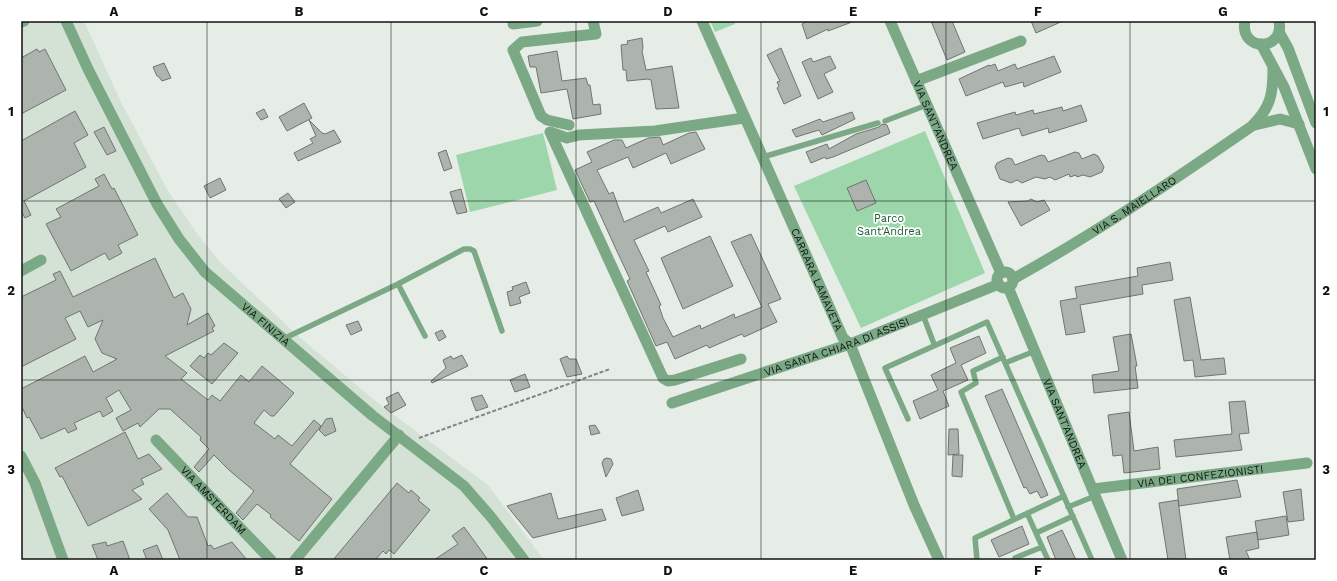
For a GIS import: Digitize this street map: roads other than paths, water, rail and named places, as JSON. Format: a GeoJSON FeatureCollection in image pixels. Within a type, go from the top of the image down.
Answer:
{"type":"FeatureCollection","features":[{"type":"Feature","properties":{"kind":"street","name":"VIA FINIZIA"},"geometry":{"type":"LineString","coordinates":[[66,21],[88,69],[157,204],[179,239],[205,272],[373,416],[464,486],[491,517],[524,560]]}},
{"type":"Feature","properties":{"kind":"street","name":"VIA FINIZIA"},"geometry":{"type":"LineString","coordinates":[[70,21],[74,36]]}},
{"type":"Feature","properties":{"kind":"street"},"geometry":{"type":"LineString","coordinates":[[513,24],[537,21]]}},
{"type":"Feature","properties":{"kind":"street"},"geometry":{"type":"LineString","coordinates":[[570,124],[547,120],[541,116],[513,50],[522,42],[596,34],[593,21]]}},
{"type":"Feature","properties":{"kind":"street","name":"CARRARA LAMAVETA"},"geometry":{"type":"LineString","coordinates":[[702,21],[843,338],[850,344],[914,505],[939,560]]}},
{"type":"Feature","properties":{"kind":"street","name":"VIA SANT'ANDREA"},"geometry":{"type":"LineString","coordinates":[[890,21],[1005,281],[1122,560]]}},
{"type":"Feature","properties":{"kind":"street"},"geometry":{"type":"LineString","coordinates":[[1243,23],[1247,36],[1255,43],[1260,44],[1272,41],[1279,26]]}},
{"type":"Feature","properties":{"kind":"street"},"geometry":{"type":"LineString","coordinates":[[1279,26],[1316,123]]}},
{"type":"Feature","properties":{"kind":"street"},"geometry":{"type":"LineString","coordinates":[[916,81],[1022,41]]}},
{"type":"Feature","properties":{"kind":"street"},"geometry":{"type":"LineString","coordinates":[[1260,44],[1284,87],[1316,169]]}},
{"type":"Feature","properties":{"kind":"street","name":"VIA S. MAIELLARO"},"geometry":{"type":"LineString","coordinates":[[1005,281],[1053,257],[1160,190],[1252,126],[1264,114],[1269,102],[1273,89],[1273,69]]}},
{"type":"Feature","properties":{"kind":"street"},"geometry":{"type":"LineString","coordinates":[[741,359],[675,380],[668,381],[663,378],[550,132],[567,138],[579,135],[655,131],[744,118]]}},
{"type":"Feature","properties":{"kind":"street","name":"VIA S. MAIELLARO"},"geometry":{"type":"LineString","coordinates":[[1252,126],[1280,118],[1299,124]]}},
{"type":"Feature","properties":{"kind":"street"},"geometry":{"type":"LineString","coordinates":[[21,271],[41,260]]}},
{"type":"Feature","properties":{"kind":"street","name":"VIA SANTA CHIARA DI ASSISI"},"geometry":{"type":"LineString","coordinates":[[672,403],[850,344],[1005,281]]}},
{"type":"Feature","properties":{"kind":"street"},"geometry":{"type":"LineString","coordinates":[[295,560],[399,435]]}},
{"type":"Feature","properties":{"kind":"street","name":"VIA AMSTERDAM"},"geometry":{"type":"LineString","coordinates":[[156,440],[271,560]]}},
{"type":"Feature","properties":{"kind":"street"},"geometry":{"type":"LineString","coordinates":[[21,456],[35,483],[64,560]]}},
{"type":"Feature","properties":{"kind":"street","name":"VIA DEI CONFEZIONISTI"},"geometry":{"type":"LineString","coordinates":[[1094,493],[1307,463]]}},
{"type":"Feature","properties":{"kind":"lane"},"geometry":{"type":"LineString","coordinates":[[885,121],[927,105]]}},
{"type":"Feature","properties":{"kind":"lane"},"geometry":{"type":"LineString","coordinates":[[763,156],[878,123]]}},
{"type":"Feature","properties":{"kind":"lane"},"geometry":{"type":"LineString","coordinates":[[283,339],[398,284],[464,249],[474,251],[502,331]]}},
{"type":"Feature","properties":{"kind":"lane"},"geometry":{"type":"LineString","coordinates":[[398,284],[425,336]]}},
{"type":"Feature","properties":{"kind":"lane"},"geometry":{"type":"LineString","coordinates":[[923,315],[934,344]]}},
{"type":"Feature","properties":{"kind":"lane"},"geometry":{"type":"LineString","coordinates":[[908,419],[885,368],[934,344],[987,322],[1092,560]]}},
{"type":"Feature","properties":{"kind":"lane"},"geometry":{"type":"LineString","coordinates":[[1014,520],[961,392],[976,383],[973,372],[1004,360],[1035,351]]}},
{"type":"Feature","properties":{"kind":"lane"},"geometry":{"type":"LineString","coordinates":[[1068,506],[1094,493]]}},
{"type":"Feature","properties":{"kind":"lane"},"geometry":{"type":"LineString","coordinates":[[977,560],[975,538],[1064,496]]}},
{"type":"Feature","properties":{"kind":"lane"},"geometry":{"type":"LineString","coordinates":[[1027,513],[1048,560]]}},
{"type":"Feature","properties":{"kind":"lane"},"geometry":{"type":"LineString","coordinates":[[1036,533],[1073,516]]}},
{"type":"Feature","properties":{"kind":"lane"},"geometry":{"type":"LineString","coordinates":[[1016,560],[1015,558],[1042,547]]}},
{"type":"Feature","properties":{"kind":"park label","name":"Parco Sant'Andrea"},"geometry":{"type":"Point","coordinates":[889,224]}}]}
